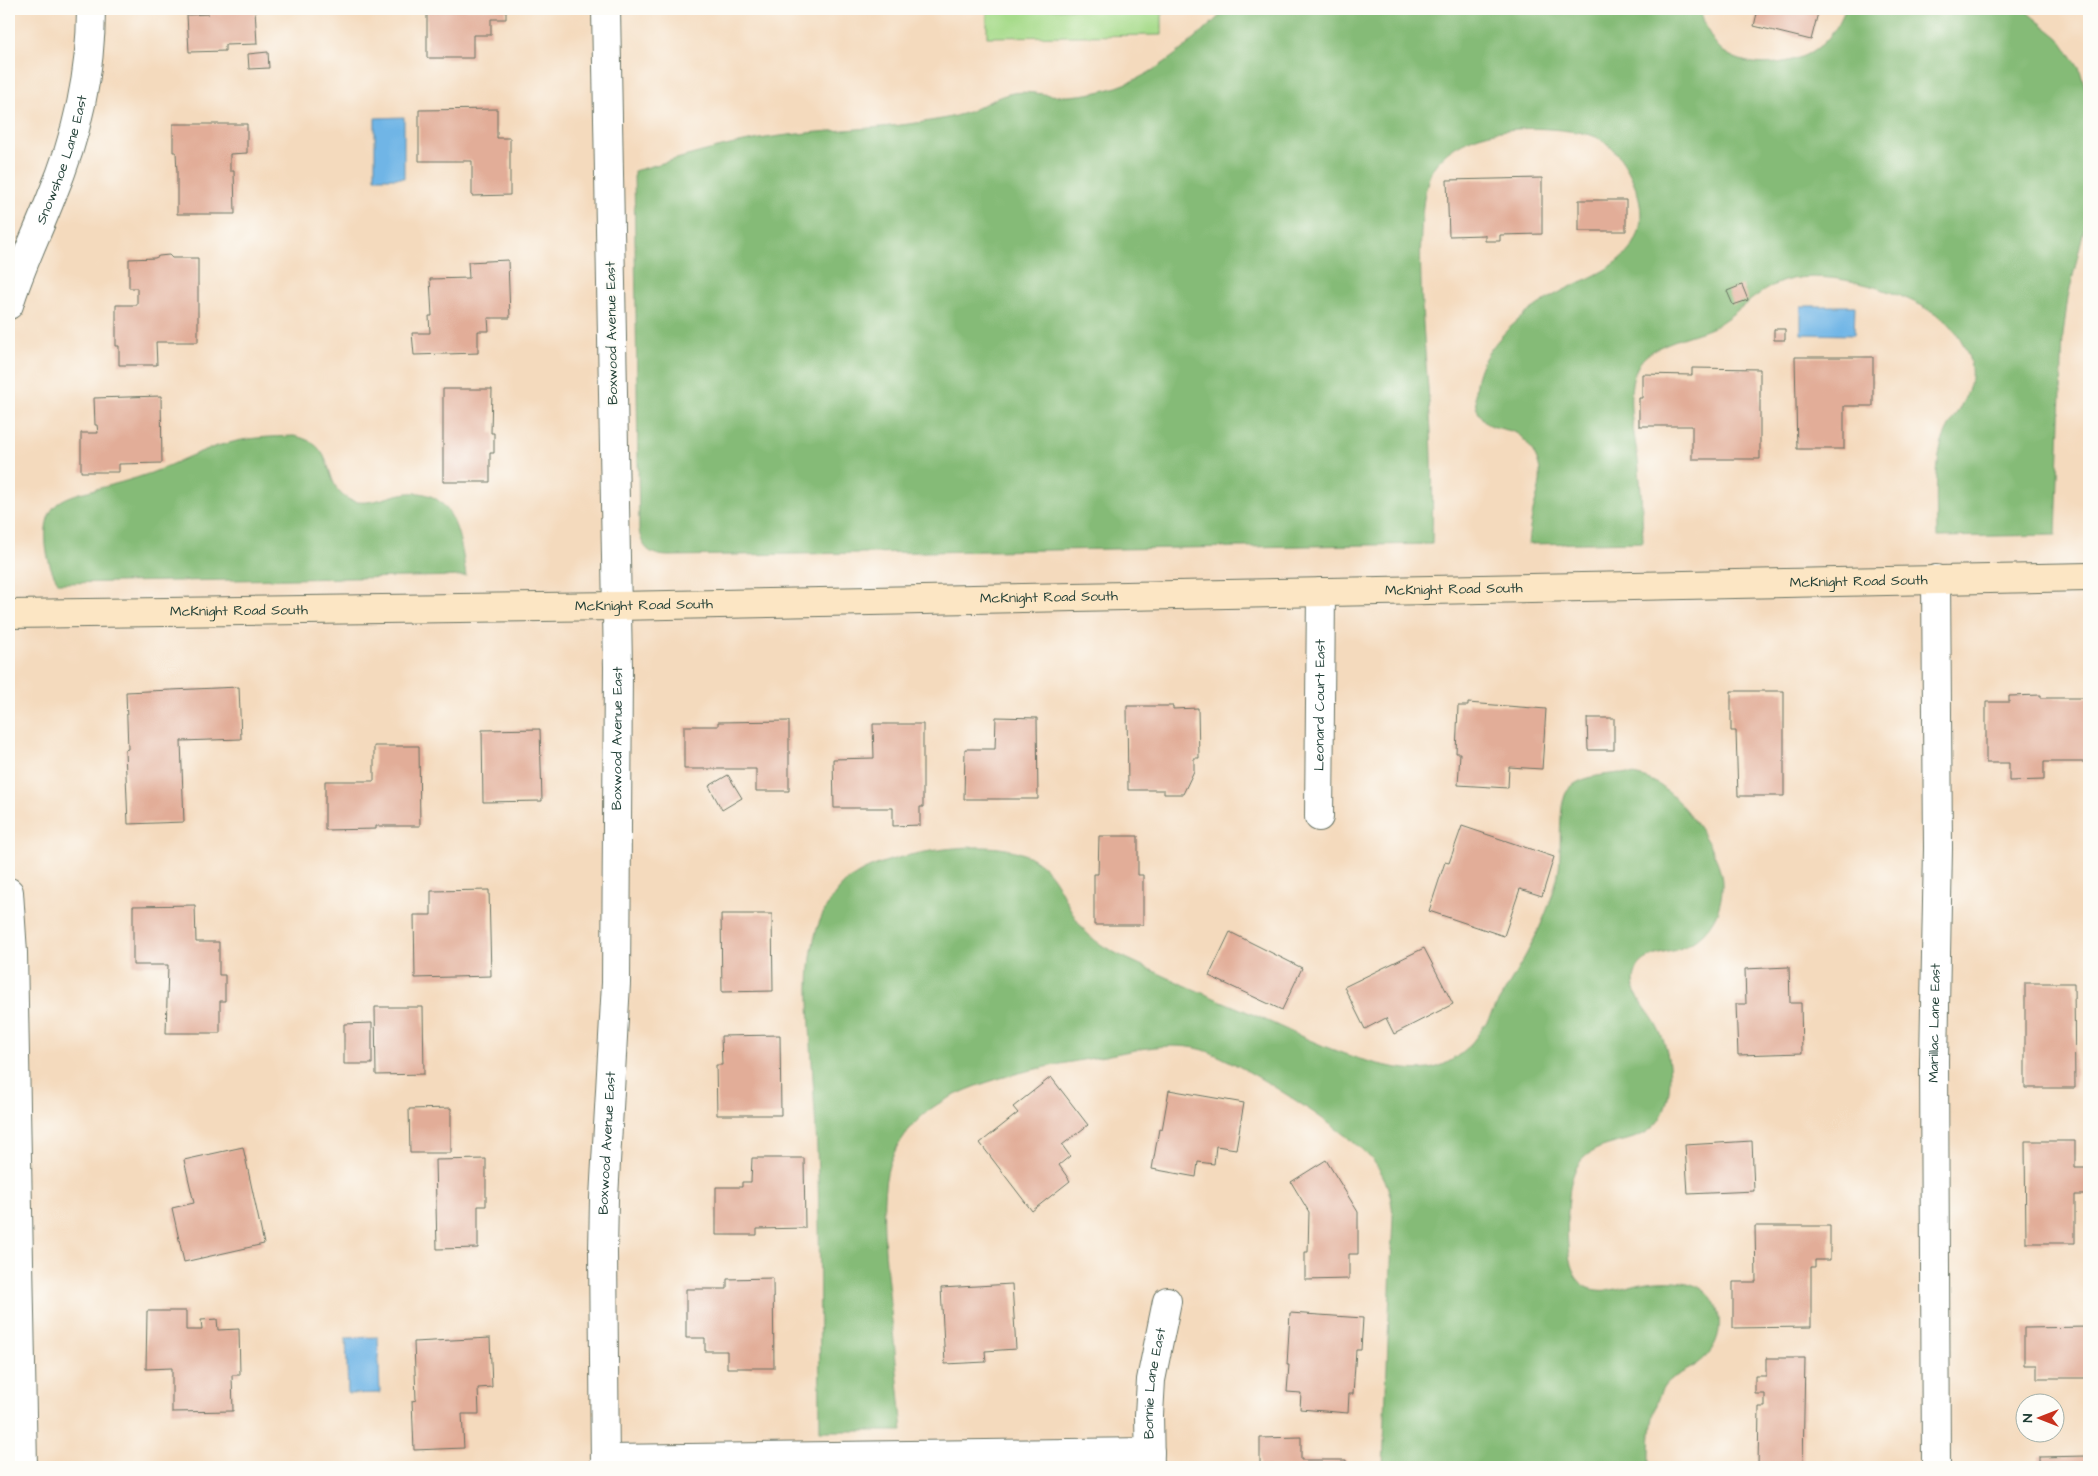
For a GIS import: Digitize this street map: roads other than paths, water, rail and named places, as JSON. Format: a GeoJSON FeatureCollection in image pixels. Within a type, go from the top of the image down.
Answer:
{"type":"FeatureCollection","features":[{"type":"Feature","properties":{"kind":"street","name":"Snowshoe Lane East"},"geometry":{"type":"LineString","coordinates":[[9,305],[18,276],[51,199],[76,131],[88,70],[91,9]]}},
{"type":"Feature","properties":{"kind":"street","name":"Boxwood Avenue East"},"geometry":{"type":"LineString","coordinates":[[606,9],[617,606],[616,983],[604,1198],[603,1252],[606,1463]]}},
{"type":"Feature","properties":{"kind":"street","name":"McKnight Road South"},"geometry":{"type":"LineString","coordinates":[[9,614],[617,606],[2089,577]]}},
{"type":"Feature","properties":{"kind":"street","name":"Marillac Lane East"},"geometry":{"type":"LineString","coordinates":[[1936,579],[1938,848],[1934,1061],[1936,1467]]}},
{"type":"Feature","properties":{"kind":"street","name":"Leonard Court East"},"geometry":{"type":"LineString","coordinates":[[1320,817],[1321,592]]}},
{"type":"Feature","properties":{"kind":"street"},"geometry":{"type":"LineString","coordinates":[[9,892],[13,962],[23,1467]]}},
{"type":"Feature","properties":{"kind":"street","name":"Bonnie Lane East"},"geometry":{"type":"LineString","coordinates":[[1150,1459],[1151,1380],[1167,1302]]}},
{"type":"Feature","properties":{"kind":"street"},"geometry":{"type":"LineString","coordinates":[[606,1463],[1150,1459]]}},
{"type":"Feature","properties":{"kind":"water"},"geometry":{"type":"Polygon","coordinates":[[[404,117],[404,178],[375,178],[375,118],[404,117]]]}},
{"type":"Feature","properties":{"kind":"water"},"geometry":{"type":"Polygon","coordinates":[[[1801,306],[1855,306],[1854,335],[1801,334],[1801,306]]]}},
{"type":"Feature","properties":{"kind":"water"},"geometry":{"type":"Polygon","coordinates":[[[378,1337],[380,1393],[348,1394],[346,1338],[378,1337]]]}}]}
